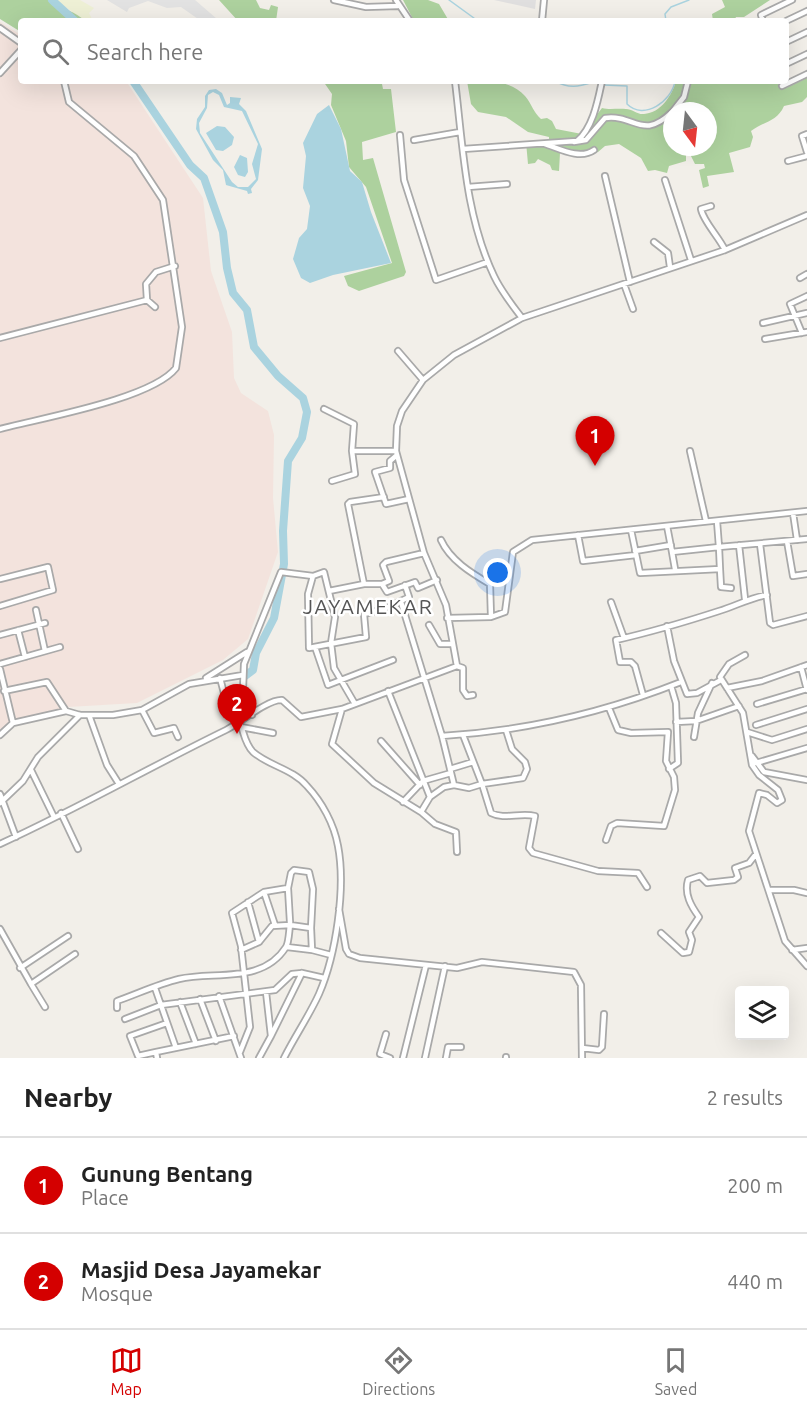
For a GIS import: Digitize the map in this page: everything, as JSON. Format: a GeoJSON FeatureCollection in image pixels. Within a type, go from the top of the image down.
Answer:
{"type":"FeatureCollection","features":[{"type":"Feature","properties":{"kind":"street"},"geometry":{"type":"LineString","coordinates":[[334,0],[366,7],[397,3],[408,18]]}},
{"type":"Feature","properties":{"kind":"street"},"geometry":{"type":"LineString","coordinates":[[542,18],[544,0]]}},
{"type":"Feature","properties":{"kind":"street"},"geometry":{"type":"LineString","coordinates":[[762,18],[761,15],[792,0]]}},
{"type":"Feature","properties":{"kind":"street"},"geometry":{"type":"LineString","coordinates":[[789,20],[807,11]]}},
{"type":"Feature","properties":{"kind":"street"},"geometry":{"type":"LineString","coordinates":[[0,28],[18,41]]}},
{"type":"Feature","properties":{"kind":"street"},"geometry":{"type":"LineString","coordinates":[[789,41],[807,32]]}},
{"type":"Feature","properties":{"kind":"street"},"geometry":{"type":"LineString","coordinates":[[0,73],[18,53]]}},
{"type":"Feature","properties":{"kind":"street"},"geometry":{"type":"LineString","coordinates":[[789,63],[807,54]]}},
{"type":"Feature","properties":{"kind":"street"},"geometry":{"type":"LineString","coordinates":[[789,83],[807,74]]}},
{"type":"Feature","properties":{"kind":"street"},"geometry":{"type":"LineString","coordinates":[[0,429],[116,399],[157,385],[176,368],[182,327],[166,210],[158,191],[134,156],[72,105],[65,84]]}},
{"type":"Feature","properties":{"kind":"street"},"geometry":{"type":"LineString","coordinates":[[455,84],[468,187],[488,262],[500,288],[522,318]]}},
{"type":"Feature","properties":{"kind":"street"},"geometry":{"type":"LineString","coordinates":[[574,142],[580,139],[588,126],[601,84]]}},
{"type":"Feature","properties":{"kind":"street"},"geometry":{"type":"LineString","coordinates":[[680,102],[684,97],[687,84]]}},
{"type":"Feature","properties":{"kind":"street"},"geometry":{"type":"LineString","coordinates":[[782,86],[786,84]]}},
{"type":"Feature","properties":{"kind":"street"},"geometry":{"type":"LineString","coordinates":[[463,149],[586,140],[605,118],[648,127],[658,124],[663,119]]}},
{"type":"Feature","properties":{"kind":"street"},"geometry":{"type":"LineString","coordinates":[[414,140],[460,132]]}},
{"type":"Feature","properties":{"kind":"street"},"geometry":{"type":"LineString","coordinates":[[788,161],[807,153],[802,136],[807,134]]}},
{"type":"Feature","properties":{"kind":"street"},"geometry":{"type":"LineString","coordinates":[[400,135],[404,180],[436,280],[488,262]]}},
{"type":"Feature","properties":{"kind":"street"},"geometry":{"type":"LineString","coordinates":[[542,143],[577,154],[585,154],[594,150]]}},
{"type":"Feature","properties":{"kind":"street"},"geometry":{"type":"LineString","coordinates":[[605,176],[633,309]]}},
{"type":"Feature","properties":{"kind":"street"},"geometry":{"type":"LineString","coordinates":[[665,180],[691,260]]}},
{"type":"Feature","properties":{"kind":"street"},"geometry":{"type":"LineString","coordinates":[[468,187],[507,184]]}},
{"type":"Feature","properties":{"kind":"street"},"geometry":{"type":"LineString","coordinates":[[711,206],[701,209],[703,218],[710,224],[725,250]]}},
{"type":"Feature","properties":{"kind":"street"},"geometry":{"type":"LineString","coordinates":[[457,666],[446,605],[424,554],[396,453],[397,426],[402,411],[423,380],[454,355],[522,318],[725,250],[807,215]]}},
{"type":"Feature","properties":{"kind":"street"},"geometry":{"type":"LineString","coordinates":[[654,242],[669,253],[670,267]]}},
{"type":"Feature","properties":{"kind":"street"},"geometry":{"type":"LineString","coordinates":[[155,307],[147,300],[146,284],[152,275],[175,266]]}},
{"type":"Feature","properties":{"kind":"street"},"geometry":{"type":"LineString","coordinates":[[800,278],[807,274]]}},
{"type":"Feature","properties":{"kind":"street"},"geometry":{"type":"LineString","coordinates":[[765,339],[804,332],[795,317],[790,302],[807,296]]}},
{"type":"Feature","properties":{"kind":"street"},"geometry":{"type":"LineString","coordinates":[[0,338],[147,300]]}},
{"type":"Feature","properties":{"kind":"street"},"geometry":{"type":"LineString","coordinates":[[763,323],[807,313]]}},
{"type":"Feature","properties":{"kind":"street"},"geometry":{"type":"LineString","coordinates":[[398,351],[423,380]]}},
{"type":"Feature","properties":{"kind":"street"},"geometry":{"type":"LineString","coordinates":[[324,409],[354,424],[352,451],[355,474],[332,481]]}},
{"type":"Feature","properties":{"kind":"street"},"geometry":{"type":"LineString","coordinates":[[352,451],[396,453]]}},
{"type":"Feature","properties":{"kind":"street"},"geometry":{"type":"LineString","coordinates":[[690,451],[706,521]]}},
{"type":"Feature","properties":{"kind":"street"},"geometry":{"type":"LineString","coordinates":[[396,453],[390,461],[390,468],[375,472],[386,504],[410,499]]}},
{"type":"Feature","properties":{"kind":"street"},"geometry":{"type":"LineString","coordinates":[[364,584],[348,504],[384,497]]}},
{"type":"Feature","properties":{"kind":"street"},"geometry":{"type":"LineString","coordinates":[[447,618],[502,614],[506,610],[514,551],[532,540],[807,511]]}},
{"type":"Feature","properties":{"kind":"street"},"geometry":{"type":"LineString","coordinates":[[793,513],[797,540]]}},
{"type":"Feature","properties":{"kind":"street"},"geometry":{"type":"LineString","coordinates":[[717,521],[721,587],[731,588]]}},
{"type":"Feature","properties":{"kind":"street"},"geometry":{"type":"LineString","coordinates":[[667,526],[675,569]]}},
{"type":"Feature","properties":{"kind":"street"},"geometry":{"type":"LineString","coordinates":[[631,530],[640,573],[675,569],[693,572],[720,569]]}},
{"type":"Feature","properties":{"kind":"street"},"geometry":{"type":"LineString","coordinates":[[578,535],[583,561],[670,545]]}},
{"type":"Feature","properties":{"kind":"street"},"geometry":{"type":"LineString","coordinates":[[672,552],[807,539]]}},
{"type":"Feature","properties":{"kind":"street"},"geometry":{"type":"LineString","coordinates":[[441,540],[445,549],[456,560],[490,584],[491,616]]}},
{"type":"Feature","properties":{"kind":"street"},"geometry":{"type":"LineString","coordinates":[[787,541],[793,576],[807,574]]}},
{"type":"Feature","properties":{"kind":"street"},"geometry":{"type":"LineString","coordinates":[[760,544],[770,621],[773,625],[807,616]]}},
{"type":"Feature","properties":{"kind":"street"},"geometry":{"type":"LineString","coordinates":[[739,545],[746,599]]}},
{"type":"Feature","properties":{"kind":"street"},"geometry":{"type":"LineString","coordinates":[[329,591],[364,584],[382,584],[389,581],[383,565],[386,562],[424,554]]}},
{"type":"Feature","properties":{"kind":"street"},"geometry":{"type":"LineString","coordinates":[[0,579],[48,567],[53,591],[0,606]]}},
{"type":"Feature","properties":{"kind":"street"},"geometry":{"type":"LineString","coordinates":[[252,715],[243,689],[247,652],[281,572],[313,576],[323,571],[335,617],[332,643],[334,668],[355,704]]}},
{"type":"Feature","properties":{"kind":"street"},"geometry":{"type":"LineString","coordinates":[[313,576],[308,594],[307,644],[309,648],[366,637],[364,614],[401,602],[410,595],[405,585]]}},
{"type":"Feature","properties":{"kind":"street"},"geometry":{"type":"LineString","coordinates":[[382,584],[387,592],[416,582],[418,588],[437,580]]}},
{"type":"Feature","properties":{"kind":"street"},"geometry":{"type":"LineString","coordinates":[[644,695],[635,666],[620,662],[616,641],[730,608],[746,599],[767,595]]}},
{"type":"Feature","properties":{"kind":"street"},"geometry":{"type":"LineString","coordinates":[[401,602],[442,736],[454,785]]}},
{"type":"Feature","properties":{"kind":"street"},"geometry":{"type":"LineString","coordinates":[[611,602],[624,638]]}},
{"type":"Feature","properties":{"kind":"street"},"geometry":{"type":"LineString","coordinates":[[36,610],[45,651]]}},
{"type":"Feature","properties":{"kind":"street"},"geometry":{"type":"LineString","coordinates":[[0,635],[45,622]]}},
{"type":"Feature","properties":{"kind":"street"},"geometry":{"type":"LineString","coordinates":[[429,625],[440,644],[452,644]]}},
{"type":"Feature","properties":{"kind":"street"},"geometry":{"type":"LineString","coordinates":[[667,626],[681,682],[687,694],[721,680]]}},
{"type":"Feature","properties":{"kind":"street"},"geometry":{"type":"LineString","coordinates":[[18,630],[26,657]]}},
{"type":"Feature","properties":{"kind":"street"},"geometry":{"type":"LineString","coordinates":[[0,664],[60,647]]}},
{"type":"Feature","properties":{"kind":"street"},"geometry":{"type":"LineString","coordinates":[[315,647],[326,683],[341,681],[393,660]]}},
{"type":"Feature","properties":{"kind":"street"},"geometry":{"type":"LineString","coordinates":[[0,735],[13,723],[66,711],[80,715],[113,715],[142,710],[176,690],[204,679],[247,652]]}},
{"type":"Feature","properties":{"kind":"street"},"geometry":{"type":"LineString","coordinates":[[745,655],[722,671],[721,680],[739,706],[755,770],[778,790],[782,800],[779,803],[761,793],[757,795],[748,828],[785,941],[807,966]]}},
{"type":"Feature","properties":{"kind":"street"},"geometry":{"type":"LineString","coordinates":[[228,663],[235,676]]}},
{"type":"Feature","properties":{"kind":"street"},"geometry":{"type":"LineString","coordinates":[[0,844],[240,725],[277,700],[287,703],[300,717],[342,709],[457,666],[462,668],[465,695],[473,695]]}},
{"type":"Feature","properties":{"kind":"street"},"geometry":{"type":"LineString","coordinates":[[728,688],[762,681],[804,666],[807,689],[757,704]]}},
{"type":"Feature","properties":{"kind":"street"},"geometry":{"type":"LineString","coordinates":[[0,669],[13,723]]}},
{"type":"Feature","properties":{"kind":"street"},"geometry":{"type":"LineString","coordinates":[[204,679],[243,675]]}},
{"type":"Feature","properties":{"kind":"street"},"geometry":{"type":"LineString","coordinates":[[220,678],[225,697]]}},
{"type":"Feature","properties":{"kind":"street"},"geometry":{"type":"LineString","coordinates":[[4,691],[47,682],[66,711]]}},
{"type":"Feature","properties":{"kind":"street"},"geometry":{"type":"LineString","coordinates":[[442,736],[506,730],[575,718],[681,682]]}},
{"type":"Feature","properties":{"kind":"street"},"geometry":{"type":"LineString","coordinates":[[694,736],[696,721],[712,683]]}},
{"type":"Feature","properties":{"kind":"street"},"geometry":{"type":"LineString","coordinates":[[669,769],[676,767],[678,763],[676,703],[671,686]]}},
{"type":"Feature","properties":{"kind":"street"},"geometry":{"type":"LineString","coordinates":[[388,691],[422,783],[430,797]]}},
{"type":"Feature","properties":{"kind":"street"},"geometry":{"type":"LineString","coordinates":[[676,722],[696,721],[739,706]]}},
{"type":"Feature","properties":{"kind":"street"},"geometry":{"type":"LineString","coordinates":[[606,840],[614,823],[665,825],[675,790],[666,761],[668,732],[631,733],[618,730],[609,708]]}},
{"type":"Feature","properties":{"kind":"street"},"geometry":{"type":"LineString","coordinates":[[342,709],[332,744],[374,783],[421,812],[435,824],[456,832],[457,852]]}},
{"type":"Feature","properties":{"kind":"street"},"geometry":{"type":"LineString","coordinates":[[756,724],[807,709]]}},
{"type":"Feature","properties":{"kind":"street"},"geometry":{"type":"LineString","coordinates":[[142,710],[154,733],[174,728],[178,736]]}},
{"type":"Feature","properties":{"kind":"street"},"geometry":{"type":"LineString","coordinates":[[2,801],[31,770],[38,757],[80,715]]}},
{"type":"Feature","properties":{"kind":"street"},"geometry":{"type":"LineString","coordinates":[[89,715],[107,765],[119,784]]}},
{"type":"Feature","properties":{"kind":"street"},"geometry":{"type":"LineString","coordinates":[[240,725],[273,733]]}},
{"type":"Feature","properties":{"kind":"street"},"geometry":{"type":"LineString","coordinates":[[240,725],[253,752],[295,774],[307,785],[329,818],[338,848],[338,906],[331,955],[314,1005],[284,1058]]}},
{"type":"Feature","properties":{"kind":"street"},"geometry":{"type":"LineString","coordinates":[[747,732],[772,740],[807,729]]}},
{"type":"Feature","properties":{"kind":"street"},"geometry":{"type":"LineString","coordinates":[[421,812],[430,797],[444,787],[454,785],[464,789],[482,784],[517,780],[525,776],[525,762],[512,749],[506,730]]}},
{"type":"Feature","properties":{"kind":"street"},"geometry":{"type":"LineString","coordinates":[[463,735],[482,784],[489,811],[494,815],[535,816],[529,848],[532,853],[598,871],[638,873],[647,887]]}},
{"type":"Feature","properties":{"kind":"street"},"geometry":{"type":"LineString","coordinates":[[381,741],[411,776],[422,783]]}},
{"type":"Feature","properties":{"kind":"street"},"geometry":{"type":"LineString","coordinates":[[756,763],[807,748]]}},
{"type":"Feature","properties":{"kind":"street"},"geometry":{"type":"LineString","coordinates":[[751,753],[764,772],[807,780]]}},
{"type":"Feature","properties":{"kind":"street"},"geometry":{"type":"LineString","coordinates":[[403,802],[422,783],[473,762]]}},
{"type":"Feature","properties":{"kind":"street"},"geometry":{"type":"LineString","coordinates":[[31,770],[54,817]]}},
{"type":"Feature","properties":{"kind":"street"},"geometry":{"type":"LineString","coordinates":[[411,776],[419,770]]}},
{"type":"Feature","properties":{"kind":"street"},"geometry":{"type":"LineString","coordinates":[[0,794],[15,837]]}},
{"type":"Feature","properties":{"kind":"street"},"geometry":{"type":"LineString","coordinates":[[61,813],[78,849]]}},
{"type":"Feature","properties":{"kind":"street"},"geometry":{"type":"LineString","coordinates":[[661,933],[683,953],[689,952],[692,940],[689,932],[699,917],[689,903],[686,886],[688,880],[700,876],[707,883],[734,880],[738,877],[735,868],[749,863],[756,854]]}},
{"type":"Feature","properties":{"kind":"street"},"geometry":{"type":"LineString","coordinates":[[117,1008],[117,1001],[178,980],[217,973],[244,974],[263,969],[287,947],[290,925],[288,888],[292,871],[309,872],[313,889],[312,950]]}},
{"type":"Feature","properties":{"kind":"street"},"geometry":{"type":"LineString","coordinates":[[240,1055],[250,1027],[241,951],[232,914],[264,892],[288,888]]}},
{"type":"Feature","properties":{"kind":"street"},"geometry":{"type":"LineString","coordinates":[[769,890],[794,890],[807,893]]}},
{"type":"Feature","properties":{"kind":"street"},"geometry":{"type":"LineString","coordinates":[[264,892],[275,925]]}},
{"type":"Feature","properties":{"kind":"street"},"geometry":{"type":"LineString","coordinates":[[248,902],[259,942]]}},
{"type":"Feature","properties":{"kind":"street"},"geometry":{"type":"LineString","coordinates":[[338,906],[346,949],[349,954],[457,968],[482,962],[574,972],[582,985],[582,1058]]}},
{"type":"Feature","properties":{"kind":"street"},"geometry":{"type":"LineString","coordinates":[[241,951],[259,942],[269,927],[275,925],[311,928]]}},
{"type":"Feature","properties":{"kind":"street"},"geometry":{"type":"LineString","coordinates":[[0,929],[20,968],[45,1008]]}},
{"type":"Feature","properties":{"kind":"street"},"geometry":{"type":"LineString","coordinates":[[20,968],[68,936]]}},
{"type":"Feature","properties":{"kind":"street"},"geometry":{"type":"LineString","coordinates":[[287,947],[331,955]]}},
{"type":"Feature","properties":{"kind":"street"},"geometry":{"type":"LineString","coordinates":[[792,950],[807,948]]}},
{"type":"Feature","properties":{"kind":"street"},"geometry":{"type":"LineString","coordinates":[[31,984],[75,954]]}},
{"type":"Feature","properties":{"kind":"street"},"geometry":{"type":"LineString","coordinates":[[403,1058],[426,965]]}},
{"type":"Feature","properties":{"kind":"street"},"geometry":{"type":"LineString","coordinates":[[425,1058],[445,966]]}},
{"type":"Feature","properties":{"kind":"street"},"geometry":{"type":"LineString","coordinates":[[125,1019],[161,1005],[219,996],[266,992],[276,989],[290,976],[302,973],[324,978]]}},
{"type":"Feature","properties":{"kind":"street"},"geometry":{"type":"LineString","coordinates":[[266,1058],[259,1058],[302,973]]}},
{"type":"Feature","properties":{"kind":"street"},"geometry":{"type":"LineString","coordinates":[[155,988],[176,1048]]}},
{"type":"Feature","properties":{"kind":"street"},"geometry":{"type":"LineString","coordinates":[[266,992],[271,1036]]}},
{"type":"Feature","properties":{"kind":"street"},"geometry":{"type":"LineString","coordinates":[[219,996],[240,1055]]}},
{"type":"Feature","properties":{"kind":"street"},"geometry":{"type":"LineString","coordinates":[[200,999],[216,1041]]}},
{"type":"Feature","properties":{"kind":"street"},"geometry":{"type":"LineString","coordinates":[[180,1002],[196,1044]]}},
{"type":"Feature","properties":{"kind":"street"},"geometry":{"type":"LineString","coordinates":[[598,1058],[602,1047],[604,1014]]}},
{"type":"Feature","properties":{"kind":"street"},"geometry":{"type":"LineString","coordinates":[[167,1023],[130,1036],[138,1057],[156,1055],[176,1048],[234,1036]]}},
{"type":"Feature","properties":{"kind":"street"},"geometry":{"type":"LineString","coordinates":[[386,1034],[380,1054],[390,1058]]}},
{"type":"Feature","properties":{"kind":"street"},"geometry":{"type":"LineString","coordinates":[[446,1058],[448,1047],[461,1047]]}},
{"type":"Feature","properties":{"kind":"street"},"geometry":{"type":"LineString","coordinates":[[582,1048],[599,1050]]}},
{"type":"Feature","properties":{"kind":"shaded area"},"geometry":{"type":"Polygon","coordinates":[[[107,0],[195,0],[216,18],[197,18],[181,7],[167,8],[148,1],[129,8],[127,12],[107,0]]]}},
{"type":"Feature","properties":{"kind":"shaded area"},"geometry":{"type":"Polygon","coordinates":[[[494,0],[536,0],[535,9],[494,0]]]}},
{"type":"Feature","properties":{"kind":"shaded area"},"geometry":{"type":"Polygon","coordinates":[[[0,22],[18,33],[18,84],[128,84],[203,198],[211,271],[232,332],[234,378],[241,393],[268,411],[274,435],[273,498],[278,552],[248,639],[223,660],[137,703],[68,707],[18,719],[0,729],[0,22]]]}},
{"type":"Feature","properties":{"kind":"green space"},"geometry":{"type":"Polygon","coordinates":[[[0,0],[54,0],[81,18],[18,18],[18,30],[0,19],[0,0]]]}},
{"type":"Feature","properties":{"kind":"green space"},"geometry":{"type":"Polygon","coordinates":[[[55,0],[80,0],[94,8],[89,13],[92,18],[82,18],[55,0]]]}},
{"type":"Feature","properties":{"kind":"green space"},"geometry":{"type":"Polygon","coordinates":[[[219,0],[256,0],[260,8],[269,10],[271,5],[278,7],[276,18],[235,18],[219,0]]]}},
{"type":"Feature","properties":{"kind":"green space"},"geometry":{"type":"Polygon","coordinates":[[[403,0],[428,0],[439,4],[447,18],[412,18],[403,0]]]}},
{"type":"Feature","properties":{"kind":"green space"},"geometry":{"type":"Polygon","coordinates":[[[722,0],[770,0],[744,17],[713,18],[712,14],[725,7],[722,0]]]}},
{"type":"Feature","properties":{"kind":"green space"},"geometry":{"type":"Polygon","coordinates":[[[807,78],[807,97],[802,102],[784,106],[778,115],[751,131],[753,137],[750,147],[729,153],[734,172],[707,176],[709,186],[703,188],[699,170],[705,168],[704,164],[695,164],[691,156],[717,156],[717,102],[665,102],[675,84],[779,84],[786,88],[807,78]]]}},
{"type":"Feature","properties":{"kind":"green space"},"geometry":{"type":"Polygon","coordinates":[[[325,84],[382,84],[383,89],[391,89],[396,132],[362,142],[363,160],[373,158],[406,272],[404,276],[359,291],[348,286],[344,276],[392,263],[366,187],[349,167],[346,141],[331,105],[332,94],[325,84]]]}},
{"type":"Feature","properties":{"kind":"green space"},"geometry":{"type":"Polygon","coordinates":[[[468,84],[512,86],[525,96],[541,119],[547,118],[552,121],[556,129],[582,134],[602,108],[628,109],[642,114],[650,113],[663,104],[663,156],[686,156],[686,161],[669,166],[667,173],[648,171],[641,158],[619,144],[605,146],[598,152],[580,157],[560,153],[559,171],[552,170],[550,165],[538,159],[535,163],[528,164],[526,142],[549,141],[549,137],[528,132],[506,117],[478,112],[471,104],[468,84]]]}},
{"type":"Feature","properties":{"kind":"water"},"geometry":{"type":"Polygon","coordinates":[[[216,89],[222,93],[227,105],[230,103],[230,97],[241,98],[239,104],[246,111],[262,149],[258,180],[251,189],[252,193],[248,194],[247,191],[226,185],[223,170],[213,160],[196,129],[197,119],[205,107],[205,96],[209,90],[216,89]],[[213,92],[208,95],[207,108],[199,123],[200,133],[232,182],[238,187],[248,187],[256,179],[252,164],[258,144],[242,111],[224,107],[219,95],[213,92]]]}},
{"type":"Feature","properties":{"kind":"water"},"geometry":{"type":"Polygon","coordinates":[[[329,105],[341,129],[350,171],[362,182],[391,263],[333,275],[310,283],[301,278],[293,259],[299,238],[307,229],[310,206],[303,188],[306,156],[303,143],[317,114],[329,105]]]}},
{"type":"Feature","properties":{"kind":"water"},"geometry":{"type":"Polygon","coordinates":[[[217,126],[225,127],[234,137],[232,145],[223,151],[216,150],[206,133],[217,126]]]}},
{"type":"Feature","properties":{"kind":"water"},"geometry":{"type":"Polygon","coordinates":[[[240,155],[247,158],[248,172],[245,177],[238,175],[234,167],[240,155]]]}},
{"type":"Feature","properties":{"kind":"waterway"},"geometry":{"type":"LineString","coordinates":[[52,0],[72,18]]}},
{"type":"Feature","properties":{"kind":"waterway"},"geometry":{"type":"LineString","coordinates":[[449,0],[474,18]]}},
{"type":"Feature","properties":{"kind":"waterway"},"geometry":{"type":"LineString","coordinates":[[666,18],[665,14],[671,7],[689,0]]}},
{"type":"Feature","properties":{"kind":"waterway"},"geometry":{"type":"LineString","coordinates":[[135,84],[190,165],[204,178],[223,232],[227,268],[233,293],[247,310],[254,347],[278,376],[303,398],[307,412],[302,438],[288,461],[283,531],[284,564],[274,618],[256,653],[253,670],[245,676]]}},
{"type":"Feature","properties":{"kind":"waterway"},"geometry":{"type":"LineString","coordinates":[[561,84],[571,86],[587,84]]}},
{"type":"Feature","properties":{"kind":"waterway"},"geometry":{"type":"LineString","coordinates":[[604,85],[627,86],[627,104],[634,109],[641,110],[663,102],[674,84]]}},
{"type":"Feature","properties":{"kind":"waterway"},"geometry":{"type":"LineString","coordinates":[[145,710],[165,700]]}},
{"type":"Feature","properties":{"kind":"place","name":"Gunung Bentang"},"geometry":{"type":"Point","coordinates":[595,466]}},
{"type":"Feature","properties":{"kind":"place","name":"Masjid Desa Jayamekar"},"geometry":{"type":"Point","coordinates":[237,734]}},
{"type":"Feature","properties":{"kind":"district","name":"JAYAMEKAR"},"geometry":{"type":"Point","coordinates":[368,607]}}]}
